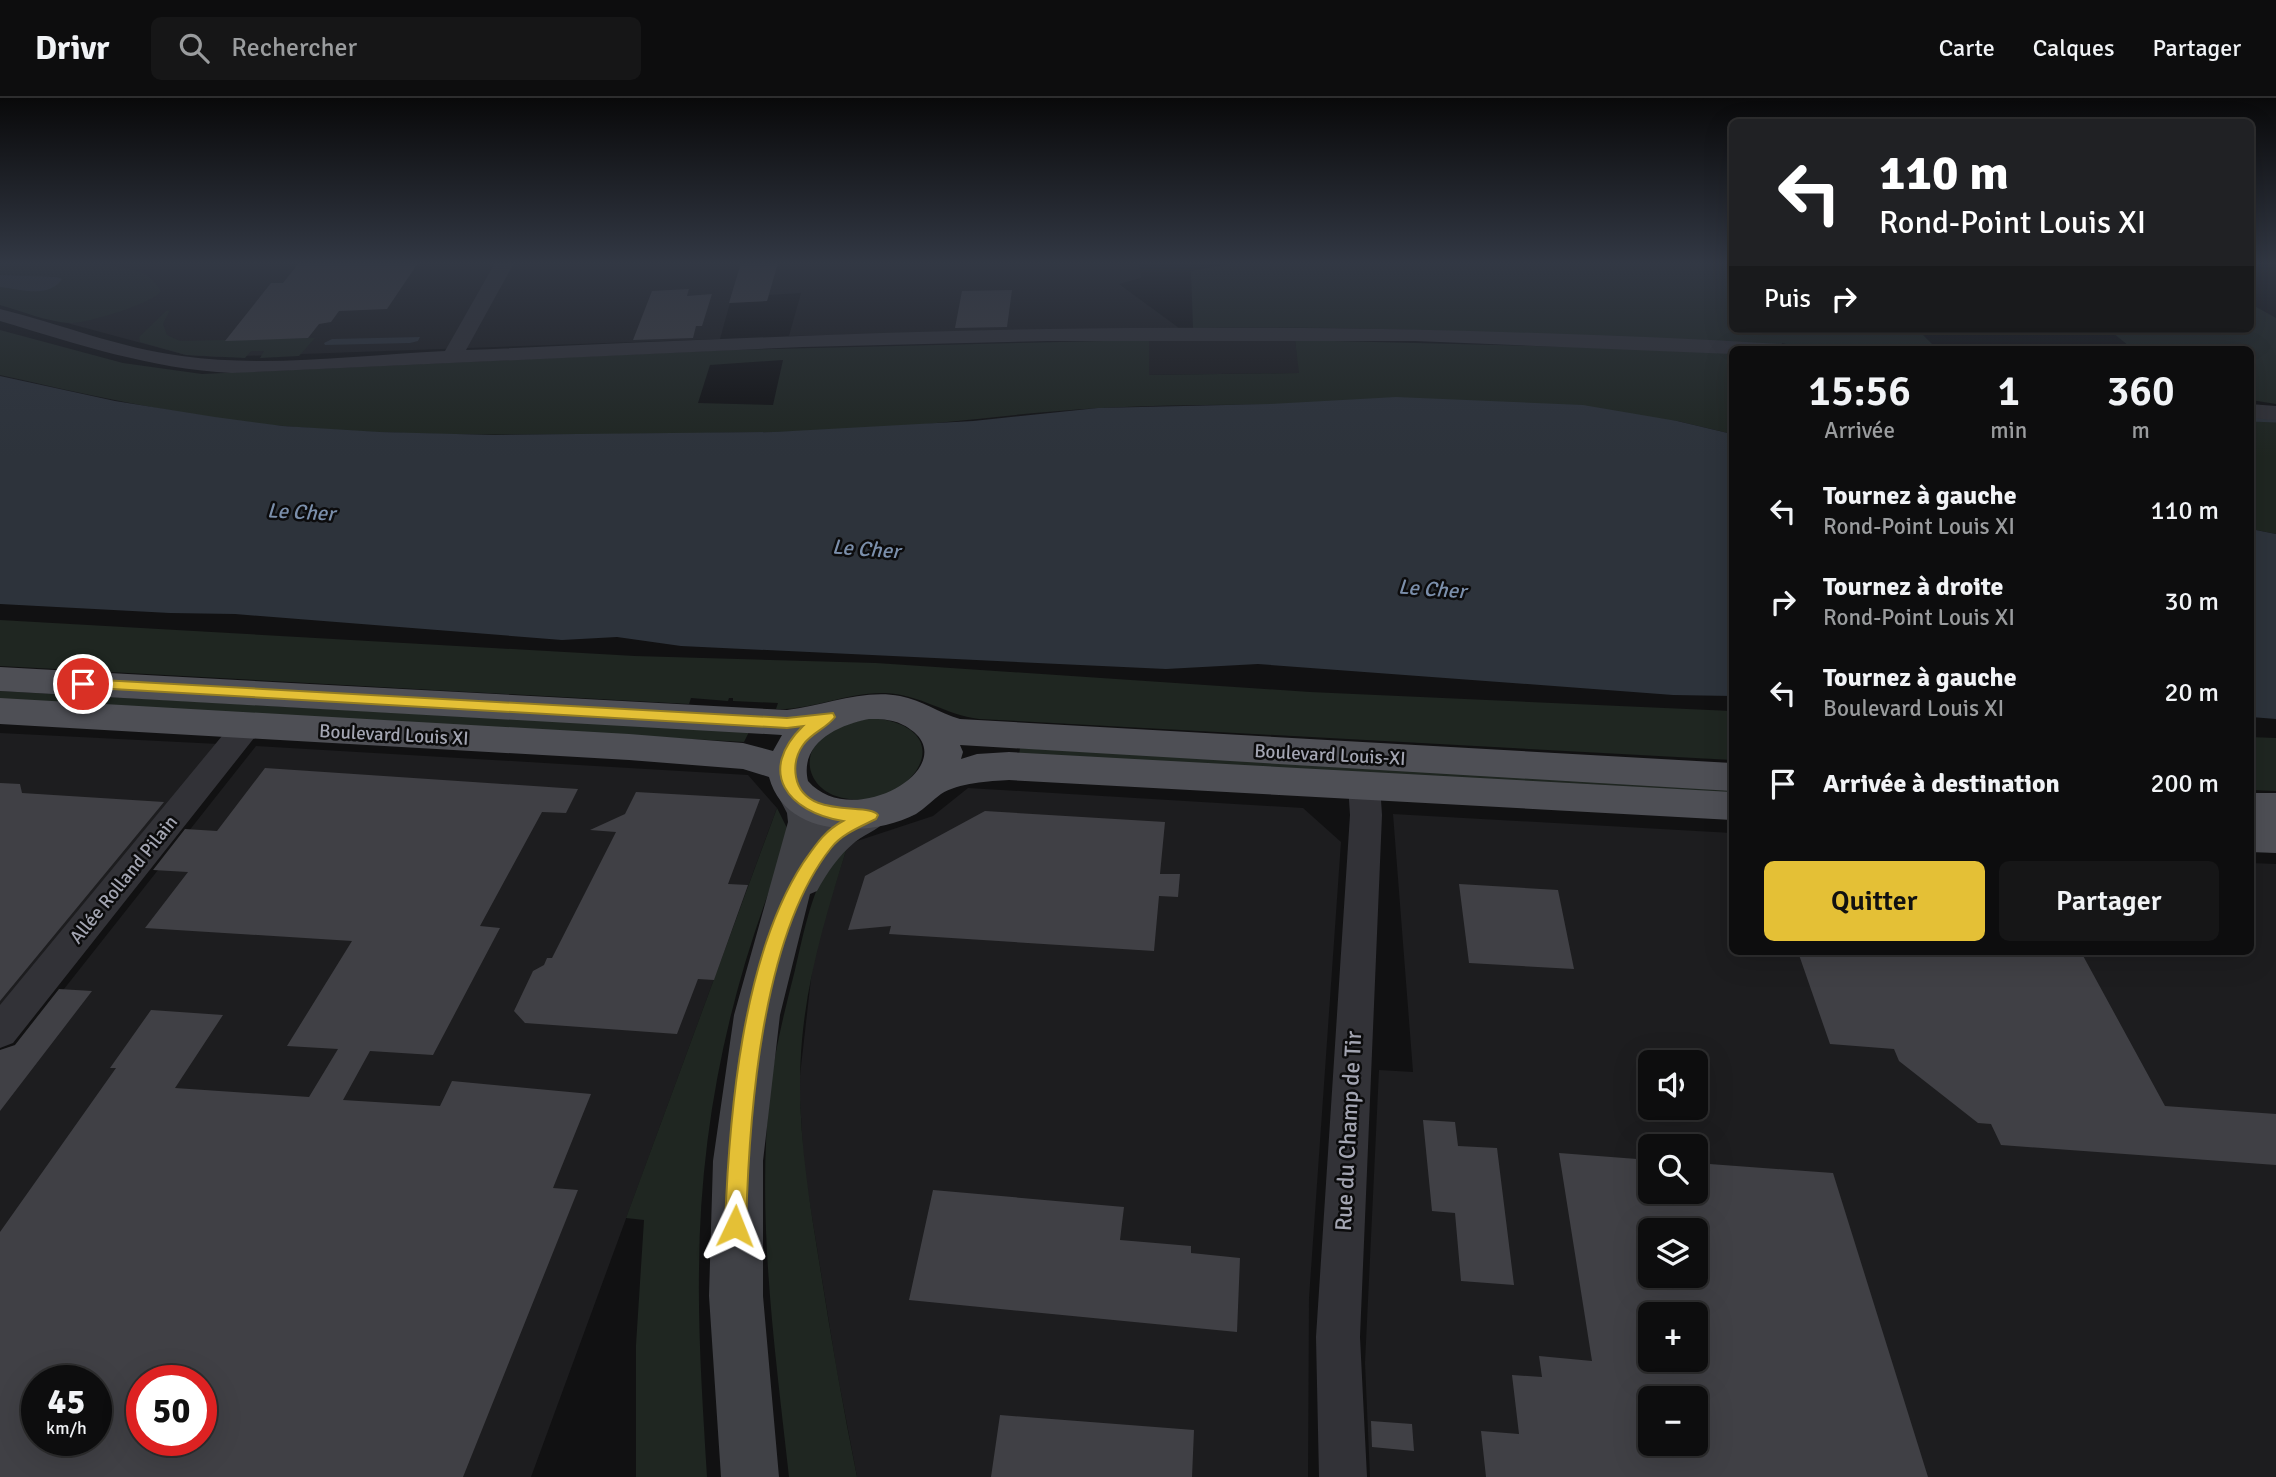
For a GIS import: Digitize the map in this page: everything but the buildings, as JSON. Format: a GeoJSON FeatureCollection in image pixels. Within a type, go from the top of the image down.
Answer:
{"type":"FeatureCollection","features":[{"type":"Feature","properties":{"kind":"main road","name":"Boulevard Louis XI"},"geometry":{"type":"LineString","coordinates":[[0,679],[774,723],[803,722],[828,717]]}},
{"type":"Feature","properties":{"kind":"main road"},"geometry":{"type":"LineString","coordinates":[[750,1477],[736,1296],[738,1161],[751,1047],[776,939],[808,822],[807,812],[792,781],[790,753],[811,727],[846,710],[884,706],[901,709],[930,724],[940,737],[943,752],[940,768],[931,783],[915,798],[870,815],[839,831],[826,842],[803,878],[776,939]]}},
{"type":"Feature","properties":{"kind":"main road","name":"Boulevard Louis XI"},"geometry":{"type":"LineString","coordinates":[[0,711],[743,756],[792,781]]}},
{"type":"Feature","properties":{"kind":"main road","name":"Boulevard Louis-XI"},"geometry":{"type":"LineString","coordinates":[[930,724],[960,732],[1014,736],[1729,777]]}},
{"type":"Feature","properties":{"kind":"main road","name":"Boulevard Louis-XI"},"geometry":{"type":"LineString","coordinates":[[931,783],[977,768],[1009,766],[1729,806]]}},
{"type":"Feature","properties":{"kind":"main road"},"geometry":{"type":"LineString","coordinates":[[792,781],[809,805],[848,816],[870,815]]}},
{"type":"Feature","properties":{"kind":"main road"},"geometry":{"type":"LineString","coordinates":[[2254,807],[2276,808]]}},
{"type":"Feature","properties":{"kind":"main road"},"geometry":{"type":"LineString","coordinates":[[2254,837],[2276,838]]}},
{"type":"Feature","properties":{"kind":"street"},"geometry":{"type":"LineString","coordinates":[[44,327],[156,359],[243,366],[805,341],[1102,334],[1459,336],[1729,348]]}},
{"type":"Feature","properties":{"kind":"street"},"geometry":{"type":"LineString","coordinates":[[453,357],[470,327]]}},
{"type":"Feature","properties":{"kind":"street"},"geometry":{"type":"LineString","coordinates":[[2254,411],[2276,413]]}},
{"type":"Feature","properties":{"kind":"street","name":"Allée Rolland Pilain"},"geometry":{"type":"LineString","coordinates":[[0,1032],[247,726]]}},
{"type":"Feature","properties":{"kind":"street","name":"Rue du Champ de Tir"},"geometry":{"type":"LineString","coordinates":[[1343,1477],[1338,1337],[1366,815],[1364,785]]}},
{"type":"Feature","properties":{"kind":"shaded area"},"geometry":{"type":"Polygon","coordinates":[[[83,327],[723,327],[720,339],[216,357],[186,355],[83,327]]]}},
{"type":"Feature","properties":{"kind":"shaded area"},"geometry":{"type":"Polygon","coordinates":[[[149,327],[164,327],[167,335],[180,341],[315,338],[299,356],[260,358],[264,351],[251,351],[245,358],[186,355],[140,342],[139,337],[149,327]]]}},
{"type":"Feature","properties":{"kind":"shaded area"},"geometry":{"type":"Polygon","coordinates":[[[791,327],[1179,328],[789,336],[791,327]]]}},
{"type":"Feature","properties":{"kind":"shaded area"},"geometry":{"type":"Polygon","coordinates":[[[1729,327],[1729,333],[1921,333],[1934,346],[1820,346],[1782,343],[1783,346],[1415,330],[1193,328],[1729,327]]]}},
{"type":"Feature","properties":{"kind":"shaded area"},"geometry":{"type":"Polygon","coordinates":[[[2254,327],[2276,327],[2276,404],[2254,400],[2254,346],[2129,346],[2113,333],[2254,333],[2254,327]]]}},
{"type":"Feature","properties":{"kind":"shaded area"},"geometry":{"type":"Polygon","coordinates":[[[0,330],[123,363],[202,374],[730,350],[1149,340],[1149,375],[1299,373],[1295,340],[1729,351],[1729,433],[1677,421],[1389,408],[1174,405],[1043,412],[896,427],[834,430],[489,435],[283,426],[211,417],[0,375],[0,330]],[[783,360],[710,365],[698,403],[773,405],[783,360]]]}},
{"type":"Feature","properties":{"kind":"shaded area"},"geometry":{"type":"Polygon","coordinates":[[[1149,340],[1295,340],[1300,373],[1148,375],[1149,340]]]}},
{"type":"Feature","properties":{"kind":"shaded area"},"geometry":{"type":"Polygon","coordinates":[[[2254,415],[2276,417],[2276,534],[2254,530],[2254,415]]]}},
{"type":"Feature","properties":{"kind":"shaded area"},"geometry":{"type":"Polygon","coordinates":[[[0,620],[635,656],[876,663],[1310,692],[1729,711],[1729,760],[979,719],[909,697],[885,693],[776,709],[778,703],[733,701],[733,698],[728,701],[691,698],[689,704],[0,666],[0,620]]]}},
{"type":"Feature","properties":{"kind":"shaded area"},"geometry":{"type":"Polygon","coordinates":[[[0,691],[749,732],[744,742],[0,700],[0,691]]]}},
{"type":"Feature","properties":{"kind":"shaded area"},"geometry":{"type":"Polygon","coordinates":[[[872,718],[902,725],[918,738],[922,753],[917,769],[904,784],[884,795],[861,800],[836,796],[826,791],[818,785],[810,768],[810,759],[818,741],[832,731],[872,718]]]}},
{"type":"Feature","properties":{"kind":"shaded area"},"geometry":{"type":"Polygon","coordinates":[[[0,733],[219,744],[0,1010],[0,733]]]}},
{"type":"Feature","properties":{"kind":"shaded area"},"geometry":{"type":"Polygon","coordinates":[[[2254,737],[2276,738],[2276,791],[2254,790],[2254,737]]]}},
{"type":"Feature","properties":{"kind":"shaded area"},"geometry":{"type":"Polygon","coordinates":[[[256,746],[748,775],[777,808],[531,1477],[0,1477],[0,1070],[256,746]]]}},
{"type":"Feature","properties":{"kind":"shaded area"},"geometry":{"type":"Polygon","coordinates":[[[1020,748],[1729,788],[1729,796],[1019,755],[1020,748]]]}},
{"type":"Feature","properties":{"kind":"shaded area"},"geometry":{"type":"Polygon","coordinates":[[[968,788],[1303,808],[1341,842],[1309,1298],[1308,1477],[857,1477],[804,1168],[799,1084],[812,970],[820,932],[848,844],[933,816],[968,788]]]}},
{"type":"Feature","properties":{"kind":"shaded area"},"geometry":{"type":"Polygon","coordinates":[[[777,808],[791,836],[770,888],[736,994],[723,1048],[706,1158],[701,1213],[699,1296],[707,1477],[636,1477],[636,1345],[644,1220],[626,1218],[777,808]]]}},
{"type":"Feature","properties":{"kind":"shaded area"},"geometry":{"type":"Polygon","coordinates":[[[1393,814],[1729,833],[1729,955],[2254,955],[2254,863],[2276,864],[2276,1477],[1370,1477],[1365,1363],[1379,1070],[1413,1072],[1393,814]]]}},
{"type":"Feature","properties":{"kind":"shaded area"},"geometry":{"type":"Polygon","coordinates":[[[848,844],[826,917],[809,990],[802,1040],[800,1097],[811,1211],[857,1477],[789,1477],[773,1332],[766,1235],[766,1137],[770,1089],[781,1029],[812,903],[828,868],[848,844]]]}},
{"type":"Feature","properties":{"kind":"water"},"geometry":{"type":"Polygon","coordinates":[[[420,337],[418,341],[410,343],[324,343],[332,339],[420,337]]]}},
{"type":"Feature","properties":{"kind":"water","name":"Le Cher"},"geometry":{"type":"Polygon","coordinates":[[[0,376],[115,401],[215,417],[283,426],[380,432],[494,435],[774,432],[973,421],[1098,408],[1269,404],[1396,397],[1583,405],[1677,421],[1729,433],[1729,696],[1673,695],[1258,664],[1166,669],[681,646],[617,637],[562,640],[235,614],[0,604],[0,376]]]}},
{"type":"Feature","properties":{"kind":"water"},"geometry":{"type":"Polygon","coordinates":[[[2254,530],[2276,534],[2276,719],[2254,717],[2254,530]]]}},
{"type":"Feature","properties":{"kind":"waterway"},"geometry":{"type":"LineString","coordinates":[[2254,419],[2276,420]]}},
{"type":"Feature","properties":{"kind":"route"},"geometry":{"type":"LineString","coordinates":[[83,684],[787,723],[828,717],[811,727],[790,753],[787,768],[789,781],[796,794],[809,805],[848,816],[870,815],[852,823],[826,842],[803,878],[776,939],[765,976],[751,1047],[741,1121],[735,1226]]}}]}
